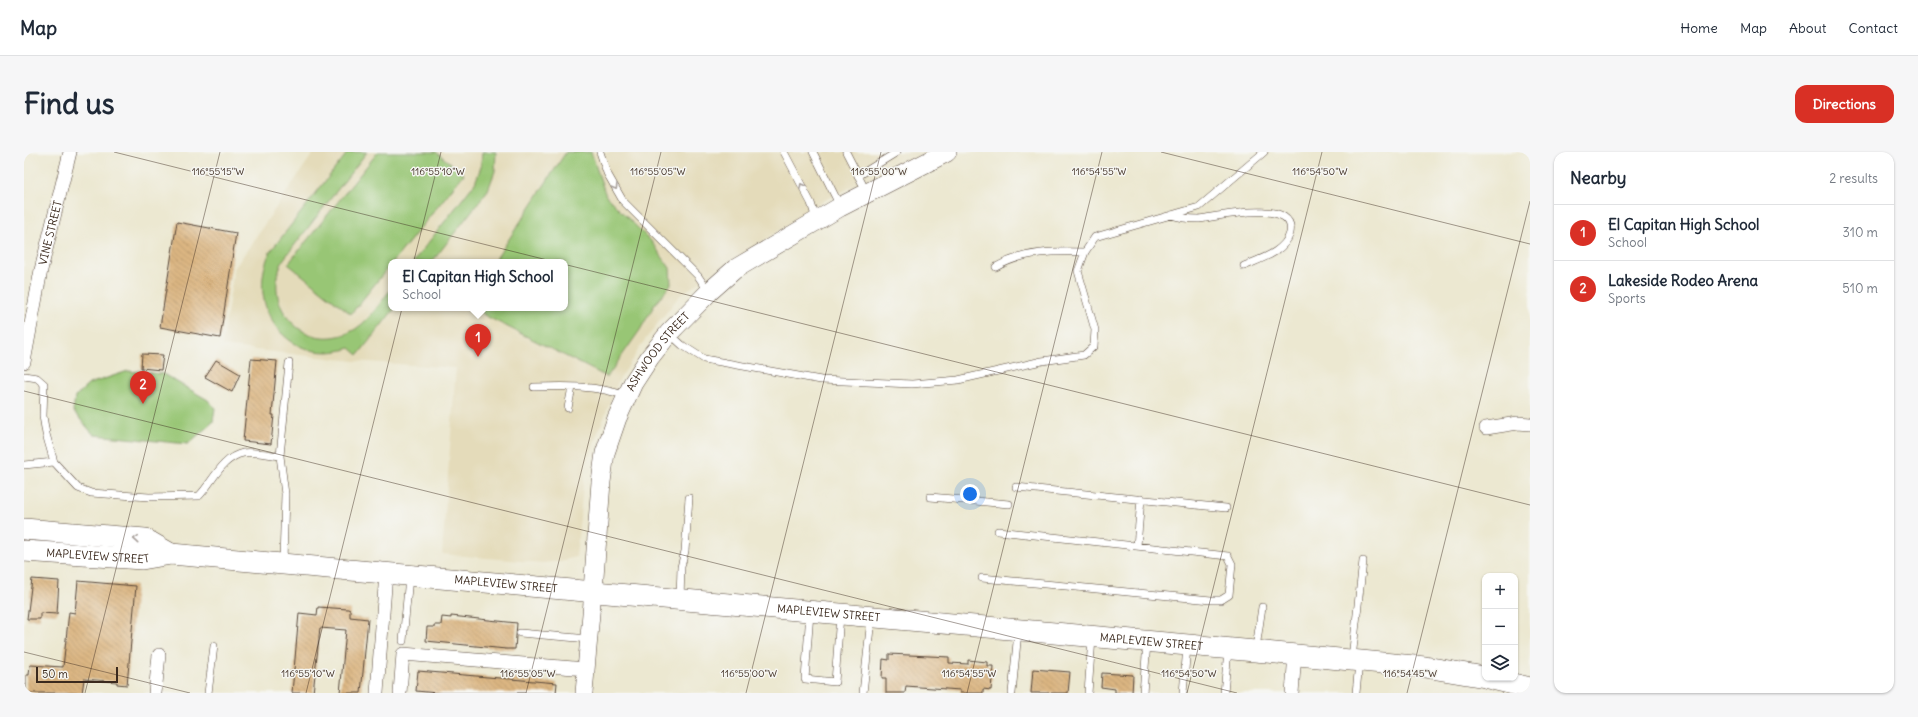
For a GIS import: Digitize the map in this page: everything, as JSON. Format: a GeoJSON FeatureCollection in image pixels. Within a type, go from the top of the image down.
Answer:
{"type":"FeatureCollection","features":[{"type":"Feature","properties":{"kind":"main road","name":"ASHWOOD STREET"},"geometry":{"type":"LineString","coordinates":[[593,592],[601,482],[606,453],[617,418],[627,396],[633,383],[650,357],[709,292],[735,269],[840,208],[947,152]]}},
{"type":"Feature","properties":{"kind":"main road","name":"MAPLEVIEW STREET"},"geometry":{"type":"LineString","coordinates":[[24,530],[145,539],[171,554]]}},
{"type":"Feature","properties":{"kind":"main road","name":"MAPLEVIEW STREET"},"geometry":{"type":"LineString","coordinates":[[24,550],[142,559],[171,554],[1296,654],[1425,667],[1482,677]]}},
{"type":"Feature","properties":{"kind":"main road","name":"MAPLEVIEW STREET"},"geometry":{"type":"LineString","coordinates":[[1499,681],[1530,688]]}},
{"type":"Feature","properties":{"kind":"street","name":"VINE STREET"},"geometry":{"type":"LineString","coordinates":[[24,362],[41,270],[70,152]]}},
{"type":"Feature","properties":{"kind":"street"},"geometry":{"type":"LineString","coordinates":[[1486,428],[1518,423],[1530,424]]}},
{"type":"Feature","properties":{"kind":"street"},"geometry":{"type":"LineString","coordinates":[[377,693],[386,573]]}},
{"type":"Feature","properties":{"kind":"street","name":"ASHWOOD STREET"},"geometry":{"type":"LineString","coordinates":[[584,693],[593,592]]}},
{"type":"Feature","properties":{"kind":"street"},"geometry":{"type":"LineString","coordinates":[[400,693],[403,654],[586,669]]}},
{"type":"Feature","properties":{"kind":"street"},"geometry":{"type":"LineString","coordinates":[[1292,693],[1296,654]]}},
{"type":"Feature","properties":{"kind":"street"},"geometry":{"type":"LineString","coordinates":[[155,693],[159,655]]}},
{"type":"Feature","properties":{"kind":"lane"},"geometry":{"type":"LineString","coordinates":[[600,152],[607,173],[623,201],[698,276],[709,292]]}},
{"type":"Feature","properties":{"kind":"lane"},"geometry":{"type":"LineString","coordinates":[[784,152],[811,203],[817,221]]}},
{"type":"Feature","properties":{"kind":"lane"},"geometry":{"type":"LineString","coordinates":[[813,152],[840,208]]}},
{"type":"Feature","properties":{"kind":"lane"},"geometry":{"type":"LineString","coordinates":[[846,152],[867,194]]}},
{"type":"Feature","properties":{"kind":"lane"},"geometry":{"type":"LineString","coordinates":[[858,176],[897,152]]}},
{"type":"Feature","properties":{"kind":"lane"},"geometry":{"type":"LineString","coordinates":[[670,334],[682,345],[704,359],[821,380],[920,384],[958,380],[1042,361],[1084,355],[1094,346],[1095,330],[1078,271],[1085,252],[1095,237],[1199,207],[1264,152]]}},
{"type":"Feature","properties":{"kind":"lane"},"geometry":{"type":"LineString","coordinates":[[1171,216],[1196,219],[1250,212],[1268,211],[1281,214],[1288,221],[1290,232],[1286,242],[1274,253],[1244,266]]}},
{"type":"Feature","properties":{"kind":"lane"},"geometry":{"type":"LineString","coordinates":[[996,267],[1009,260],[1031,254],[1061,251],[1085,252]]}},
{"type":"Feature","properties":{"kind":"lane"},"geometry":{"type":"LineString","coordinates":[[283,564],[284,494],[280,456],[289,363]]}},
{"type":"Feature","properties":{"kind":"lane"},"geometry":{"type":"LineString","coordinates":[[24,376],[37,378],[44,384],[43,416],[46,434],[54,462],[78,488],[91,493],[149,497],[199,496],[209,486],[227,461],[243,452],[280,456]]}},
{"type":"Feature","properties":{"kind":"lane"},"geometry":{"type":"LineString","coordinates":[[534,386],[602,389],[627,396]]}},
{"type":"Feature","properties":{"kind":"lane"},"geometry":{"type":"LineString","coordinates":[[568,408],[572,387]]}},
{"type":"Feature","properties":{"kind":"lane"},"geometry":{"type":"LineString","coordinates":[[24,465],[54,462]]}},
{"type":"Feature","properties":{"kind":"lane"},"geometry":{"type":"LineString","coordinates":[[1016,487],[1226,508]]}},
{"type":"Feature","properties":{"kind":"lane"},"geometry":{"type":"LineString","coordinates":[[930,497],[1009,504]]}},
{"type":"Feature","properties":{"kind":"lane"},"geometry":{"type":"LineString","coordinates":[[680,599],[681,566],[685,551],[689,498]]}},
{"type":"Feature","properties":{"kind":"lane"},"geometry":{"type":"LineString","coordinates":[[1137,546],[1141,499]]}},
{"type":"Feature","properties":{"kind":"lane"},"geometry":{"type":"LineString","coordinates":[[982,578],[1216,600],[1221,600],[1229,595],[1232,564],[1228,556],[998,531]]}},
{"type":"Feature","properties":{"kind":"lane"},"geometry":{"type":"LineString","coordinates":[[1356,693],[1356,660],[1363,561]]}},
{"type":"Feature","properties":{"kind":"lane"},"geometry":{"type":"LineString","coordinates":[[403,641],[409,575]]}},
{"type":"Feature","properties":{"kind":"lane"},"geometry":{"type":"LineString","coordinates":[[1255,651],[1262,607]]}},
{"type":"Feature","properties":{"kind":"lane"},"geometry":{"type":"LineString","coordinates":[[810,611],[805,679],[828,682],[835,682],[840,614]]}},
{"type":"Feature","properties":{"kind":"lane"},"geometry":{"type":"LineString","coordinates":[[863,693],[871,616]]}},
{"type":"Feature","properties":{"kind":"lane"},"geometry":{"type":"LineString","coordinates":[[1012,693],[1018,630]]}},
{"type":"Feature","properties":{"kind":"lane"},"geometry":{"type":"LineString","coordinates":[[520,633],[589,639]]}},
{"type":"Feature","properties":{"kind":"lane"},"geometry":{"type":"LineString","coordinates":[[1088,693],[1092,636]]}},
{"type":"Feature","properties":{"kind":"lane"},"geometry":{"type":"LineString","coordinates":[[1143,693],[1148,641]]}},
{"type":"Feature","properties":{"kind":"lane"},"geometry":{"type":"LineString","coordinates":[[1183,693],[1188,645]]}},
{"type":"Feature","properties":{"kind":"lane"},"geometry":{"type":"LineString","coordinates":[[208,693],[214,646]]}},
{"type":"Feature","properties":{"kind":"lane"},"geometry":{"type":"LineString","coordinates":[[1224,693],[1228,648]]}},
{"type":"Feature","properties":{"kind":"shaded area"},"geometry":{"type":"Polygon","coordinates":[[[314,152],[927,152],[827,199],[680,295],[644,341],[618,382],[585,466],[576,557],[543,563],[442,554],[456,368],[354,361],[222,346],[234,269],[314,152]]]}},
{"type":"Feature","properties":{"kind":"green space"},"geometry":{"type":"Polygon","coordinates":[[[348,152],[367,152],[283,260],[278,277],[277,293],[282,307],[290,320],[301,330],[315,336],[331,337],[348,333],[361,325],[367,320],[388,293],[388,311],[393,311],[358,355],[350,348],[328,352],[308,349],[291,341],[277,328],[268,312],[263,293],[263,273],[270,252],[348,152]]]}},
{"type":"Feature","properties":{"kind":"green space"},"geometry":{"type":"Polygon","coordinates":[[[378,152],[436,152],[464,174],[395,259],[388,259],[388,268],[351,314],[288,264],[378,152]]]}},
{"type":"Feature","properties":{"kind":"green space"},"geometry":{"type":"Polygon","coordinates":[[[482,152],[496,152],[495,171],[488,190],[434,259],[415,259],[475,183],[481,167],[482,152]]]}},
{"type":"Feature","properties":{"kind":"green space"},"geometry":{"type":"Polygon","coordinates":[[[566,152],[591,152],[606,196],[651,241],[670,268],[671,284],[655,304],[640,330],[607,377],[484,315],[481,311],[568,311],[568,259],[496,259],[566,152]]]}},
{"type":"Feature","properties":{"kind":"green space"},"geometry":{"type":"Polygon","coordinates":[[[128,371],[163,374],[208,400],[215,408],[213,422],[188,444],[94,435],[73,411],[75,397],[89,384],[128,371]]]}},
{"type":"Feature","properties":{"kind":"building"},"geometry":{"type":"Polygon","coordinates":[[[177,222],[236,233],[220,338],[160,327],[177,222]]]}},
{"type":"Feature","properties":{"kind":"building"},"geometry":{"type":"Polygon","coordinates":[[[142,354],[163,355],[161,370],[141,368],[142,354]]]}},
{"type":"Feature","properties":{"kind":"building"},"geometry":{"type":"Polygon","coordinates":[[[251,359],[277,361],[271,444],[243,441],[251,359]]]}},
{"type":"Feature","properties":{"kind":"building"},"geometry":{"type":"Polygon","coordinates":[[[216,360],[240,374],[232,392],[205,377],[216,360]]]}},
{"type":"Feature","properties":{"kind":"building"},"geometry":{"type":"Polygon","coordinates":[[[32,579],[59,581],[57,614],[40,613],[40,619],[27,619],[32,579]]]}},
{"type":"Feature","properties":{"kind":"building"},"geometry":{"type":"Polygon","coordinates":[[[78,581],[136,586],[127,685],[117,684],[117,682],[84,679],[82,693],[26,693],[26,675],[29,675],[30,665],[63,667],[69,612],[75,613],[78,581]]]}},
{"type":"Feature","properties":{"kind":"building"},"geometry":{"type":"Polygon","coordinates":[[[318,607],[348,609],[350,610],[350,617],[368,619],[361,693],[340,693],[346,630],[320,628],[313,693],[292,693],[299,613],[317,615],[318,607]]]}},
{"type":"Feature","properties":{"kind":"building"},"geometry":{"type":"Polygon","coordinates":[[[451,616],[517,623],[515,649],[426,641],[427,627],[441,625],[442,617],[451,618],[451,616]]]}},
{"type":"Feature","properties":{"kind":"building"},"geometry":{"type":"Polygon","coordinates":[[[889,654],[949,657],[949,663],[968,664],[968,660],[987,662],[987,666],[993,666],[991,690],[983,689],[983,693],[960,693],[960,690],[906,686],[905,693],[886,693],[886,678],[882,678],[883,659],[889,660],[889,654]]]}},
{"type":"Feature","properties":{"kind":"building"},"geometry":{"type":"Polygon","coordinates":[[[1033,669],[1070,672],[1068,693],[1031,693],[1033,669]]]}},
{"type":"Feature","properties":{"kind":"building"},"geometry":{"type":"Polygon","coordinates":[[[418,671],[557,683],[556,693],[437,693],[416,691],[418,671]]]}},
{"type":"Feature","properties":{"kind":"building"},"geometry":{"type":"Polygon","coordinates":[[[1102,673],[1133,675],[1132,693],[1115,693],[1115,689],[1101,687],[1102,673]]]}},
{"type":"Feature","properties":{"kind":"place","name":"El Capitan High School"},"geometry":{"type":"Point","coordinates":[478,357]}},
{"type":"Feature","properties":{"kind":"place","name":"Lakeside Rodeo Arena"},"geometry":{"type":"Point","coordinates":[143,404]}}]}
